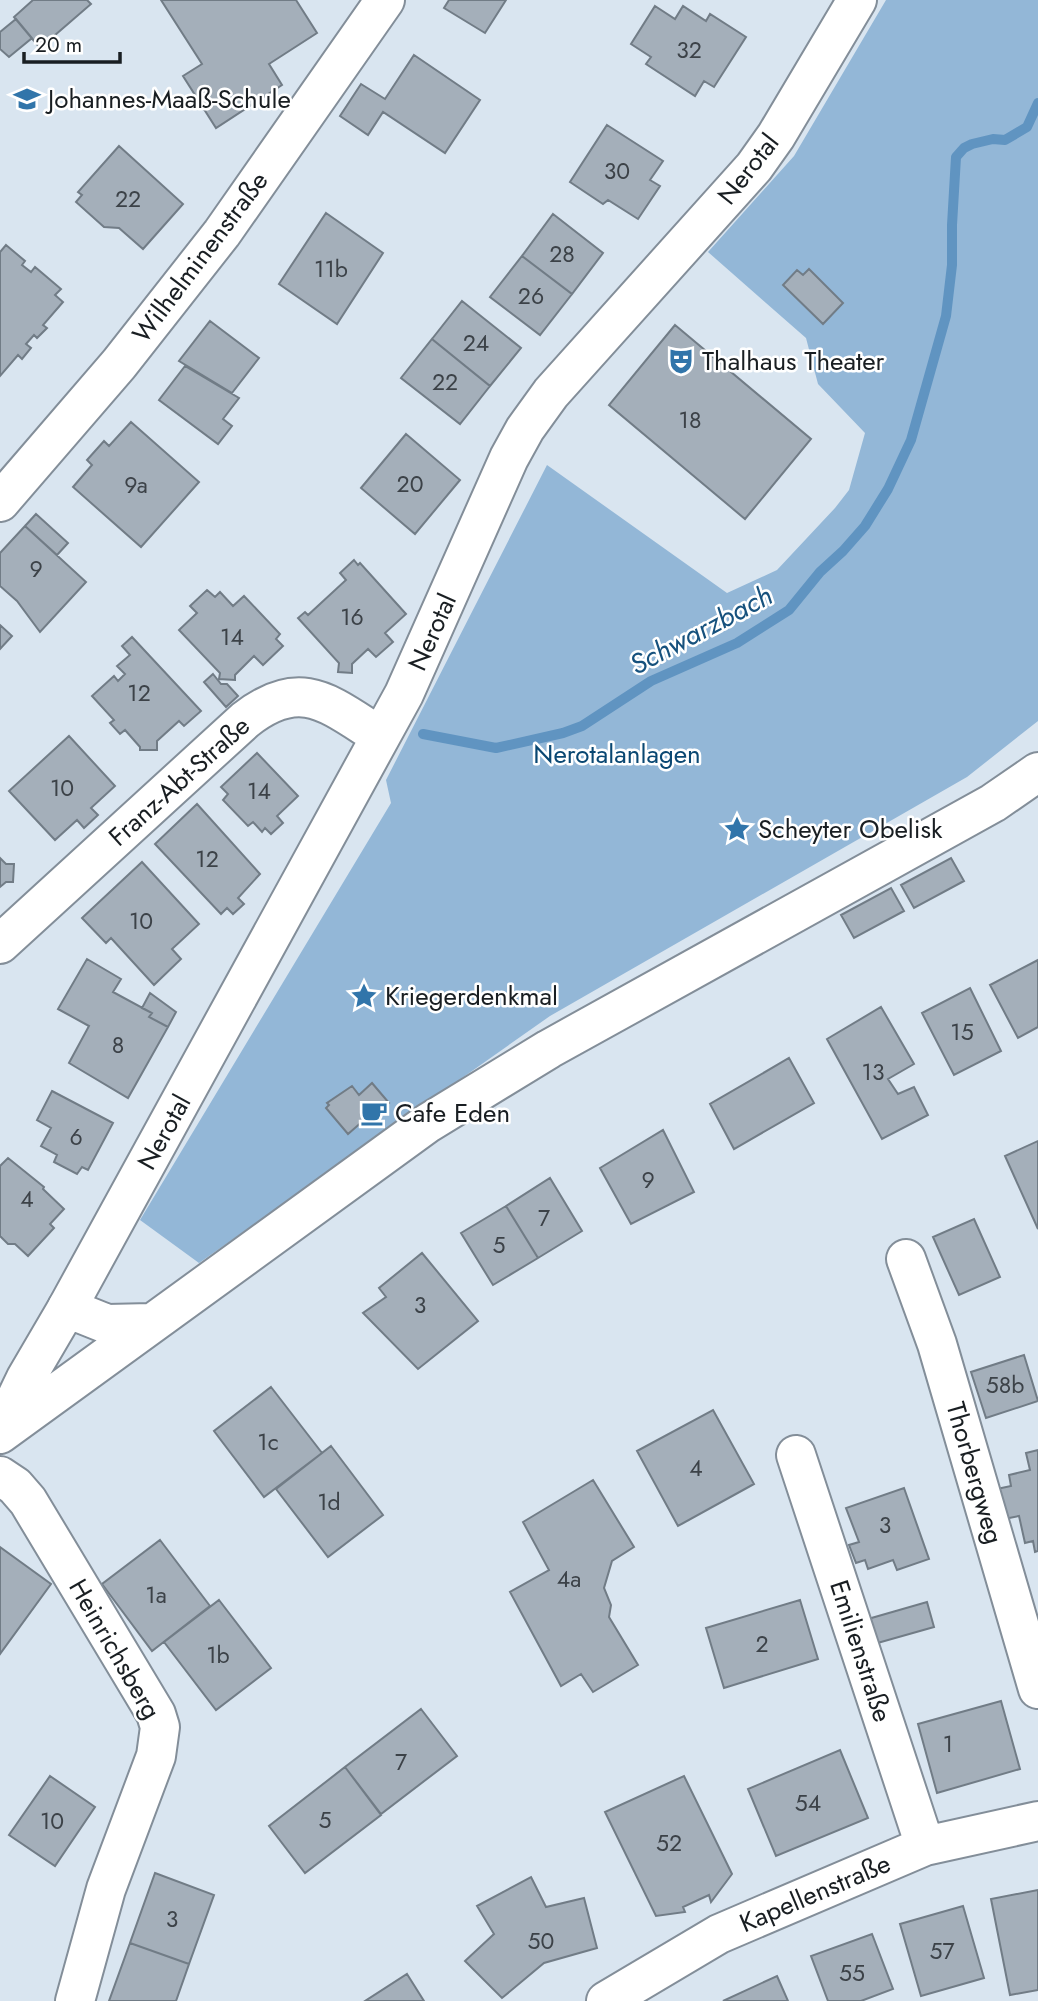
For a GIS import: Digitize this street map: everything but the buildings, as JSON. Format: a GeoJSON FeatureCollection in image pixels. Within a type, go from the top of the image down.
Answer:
{"type":"FeatureCollection","features":[{"type":"Feature","properties":{"kind":"street","name":"Wilhelminenstraße"},"geometry":{"type":"LineString","coordinates":[[0,502],[119,364],[222,233],[385,0]]}},
{"type":"Feature","properties":{"kind":"street","name":"Nerotal"},"geometry":{"type":"LineString","coordinates":[[0,1434],[26,1378],[404,694],[509,458],[525,429],[551,393],[754,167],[776,136],[857,0]]}},
{"type":"Feature","properties":{"kind":"street","name":"Franz-Abt-Straße"},"geometry":{"type":"LineString","coordinates":[[0,944],[245,720],[271,702],[297,697],[323,701],[380,736]]}},
{"type":"Feature","properties":{"kind":"street","name":"Nerotal"},"geometry":{"type":"LineString","coordinates":[[0,1434],[428,1123],[549,1049],[993,803],[1038,772]]}},
{"type":"Feature","properties":{"kind":"street","name":"Thorbergweg"},"geometry":{"type":"LineString","coordinates":[[906,1259],[937,1344],[1038,1689]]}},
{"type":"Feature","properties":{"kind":"street"},"geometry":{"type":"LineString","coordinates":[[67,1308],[107,1324],[151,1323]]}},
{"type":"Feature","properties":{"kind":"street","name":"Emilienstraße"},"geometry":{"type":"LineString","coordinates":[[796,1455],[925,1846]]}},
{"type":"Feature","properties":{"kind":"street","name":"Heinrichsberg"},"geometry":{"type":"LineString","coordinates":[[0,1476],[15,1486],[28,1501],[156,1714],[160,1727],[156,1756],[106,1889],[75,2001]]}},
{"type":"Feature","properties":{"kind":"street","name":"Kapellenstraße"},"geometry":{"type":"LineString","coordinates":[[606,2001],[719,1934],[925,1846],[1038,1821]]}},
{"type":"Feature","properties":{"kind":"green space","name":"Nerotalanlagen"},"geometry":{"type":"Polygon","coordinates":[[[886,0],[1038,0],[1038,721],[967,777],[550,1016],[199,1263],[140,1220],[391,803],[386,780],[547,465],[727,593],[777,570],[849,490],[865,433],[818,384],[806,338],[708,252],[794,156],[886,0]]]}},
{"type":"Feature","properties":{"kind":"waterway","name":"Schwarzbach"},"geometry":{"type":"LineString","coordinates":[[423,734],[496,748],[563,733],[582,726],[651,681],[737,643],[789,610],[820,572],[865,526],[888,489],[911,440],[946,316],[952,265],[956,157],[972,144],[993,139],[1005,140],[1027,127],[1038,103]]}},
{"type":"Feature","properties":{"kind":"place","name":"Johannes-Maaß-Schule"},"geometry":{"type":"Point","coordinates":[27,99]}},
{"type":"Feature","properties":{"kind":"place","name":"Thalhaus Theater"},"geometry":{"type":"Point","coordinates":[681,361]}},
{"type":"Feature","properties":{"kind":"place","name":"Scheyter Obelisk"},"geometry":{"type":"Point","coordinates":[737,829]}},
{"type":"Feature","properties":{"kind":"place","name":"Kriegerdenkmal"},"geometry":{"type":"Point","coordinates":[364,996]}},
{"type":"Feature","properties":{"kind":"place","name":"Cafe Eden"},"geometry":{"type":"Point","coordinates":[374,1113]}}]}
